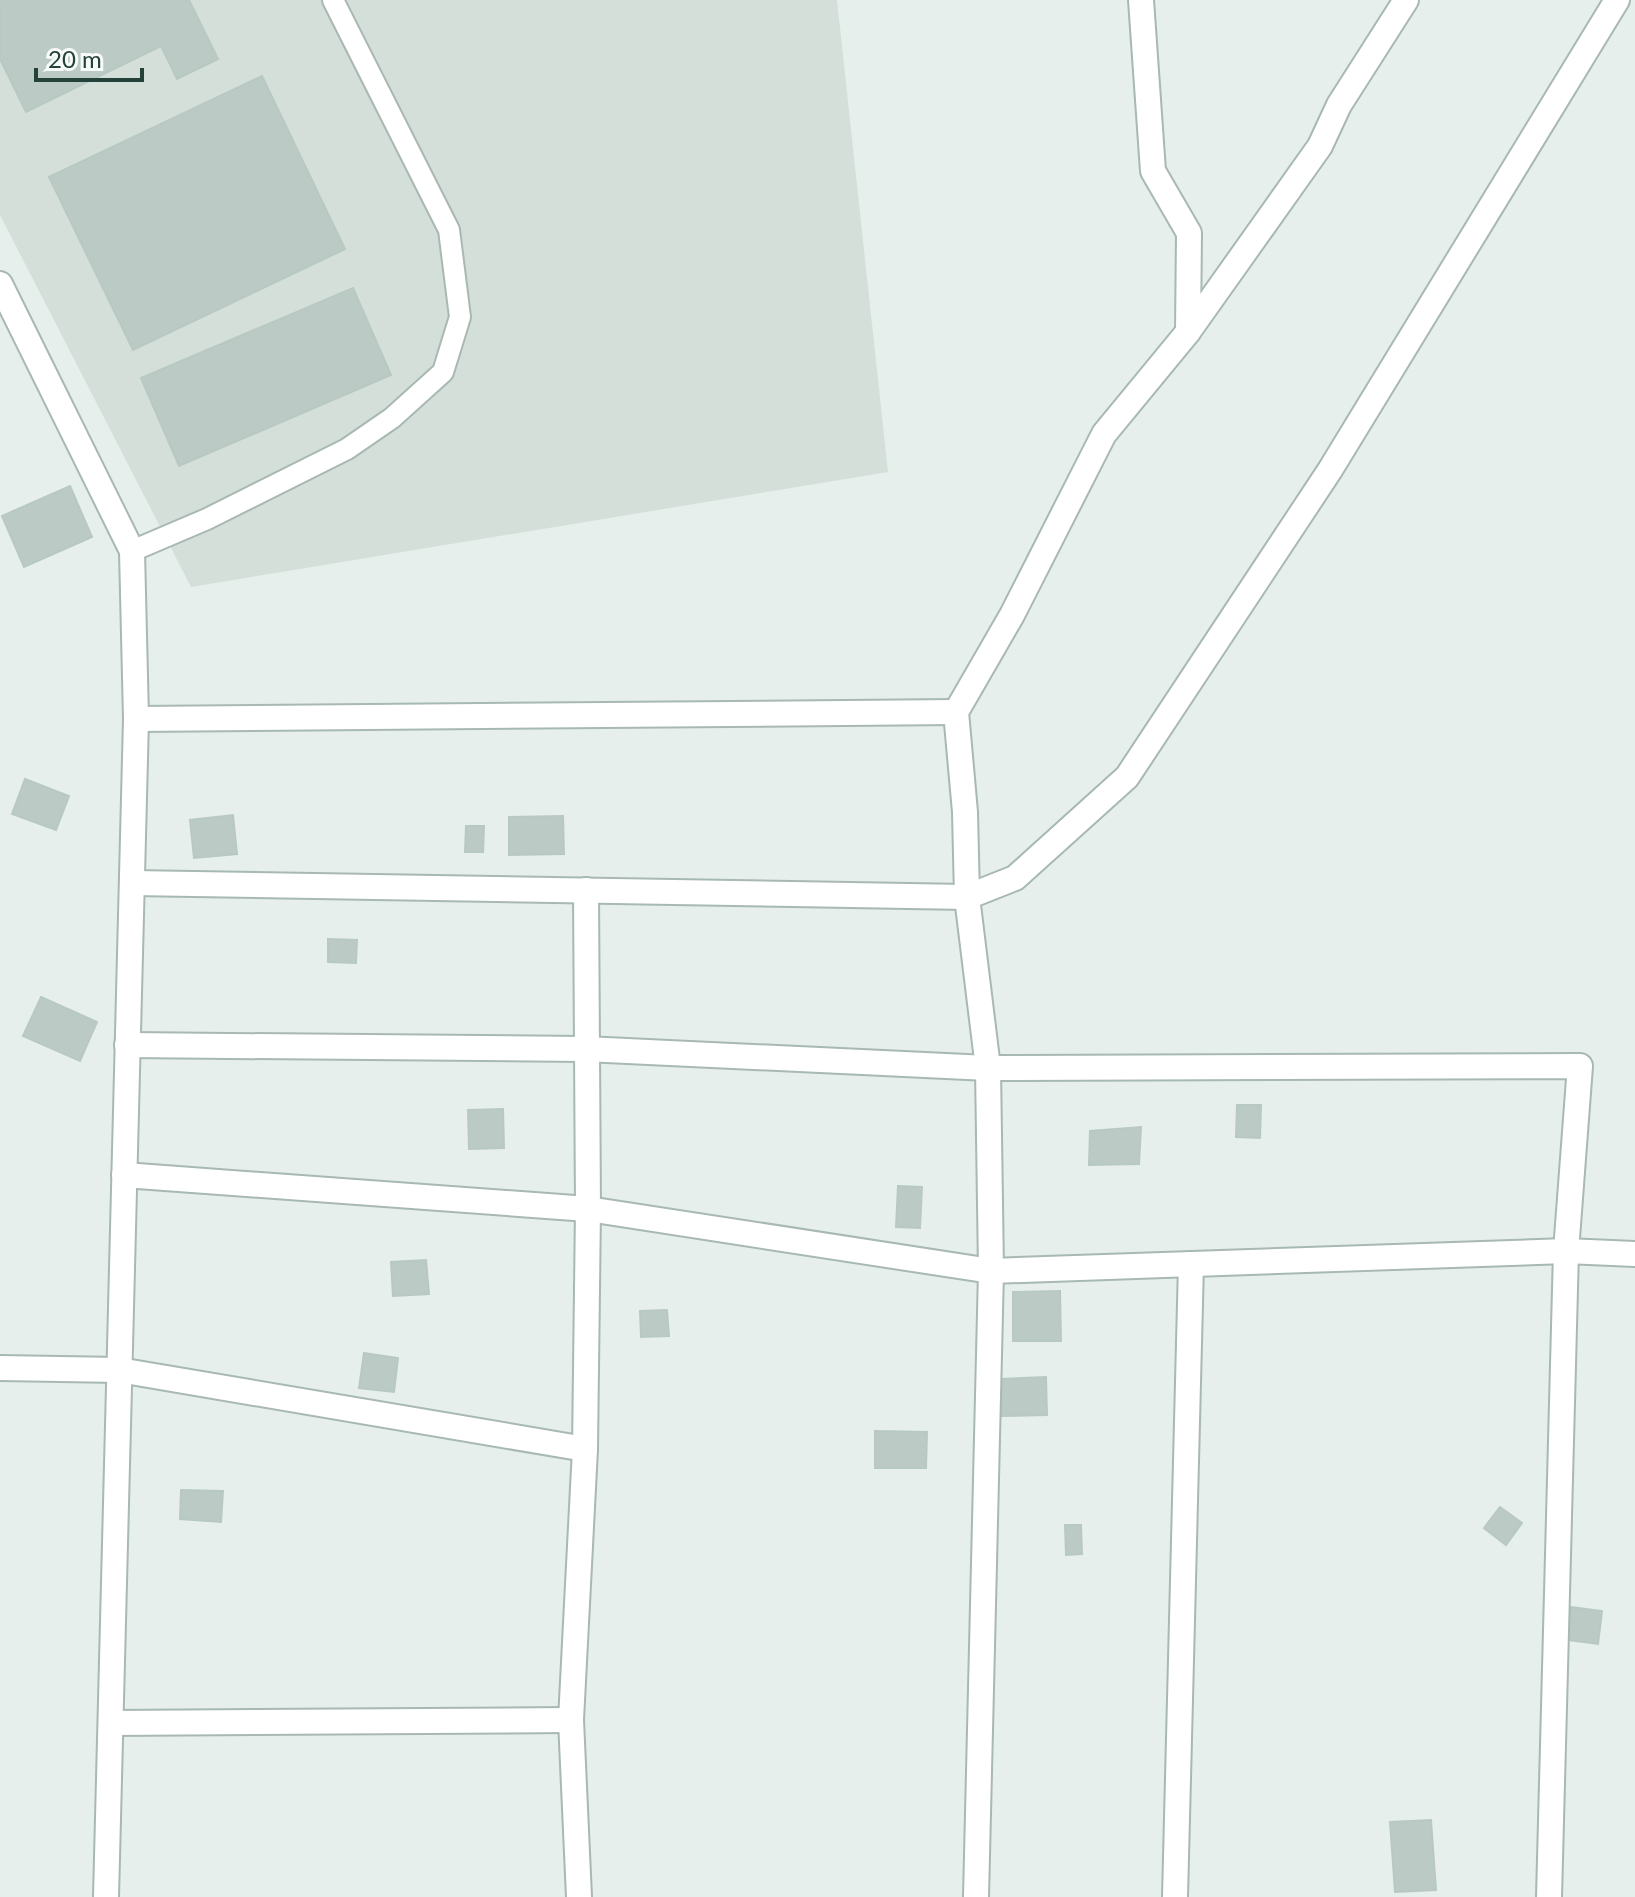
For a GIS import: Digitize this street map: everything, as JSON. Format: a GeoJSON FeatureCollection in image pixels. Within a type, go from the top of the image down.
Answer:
{"type":"FeatureCollection","features":[{"type":"Feature","properties":{"kind":"street"},"geometry":{"type":"LineString","coordinates":[[1141,0],[1153,171],[1189,233],[1188,332]]}},
{"type":"Feature","properties":{"kind":"street"},"geometry":{"type":"LineString","coordinates":[[976,1897],[991,1271],[988,1068],[967,897],[965,812],[956,712],[1012,615],[1104,434],[1188,332],[1320,146],[1339,105],[1406,0]]}},
{"type":"Feature","properties":{"kind":"street"},"geometry":{"type":"LineString","coordinates":[[132,883],[967,897],[1015,878],[1127,777],[1330,470],[1617,0]]}},
{"type":"Feature","properties":{"kind":"street"},"geometry":{"type":"LineString","coordinates":[[0,284],[132,551],[136,719],[106,1897]]}},
{"type":"Feature","properties":{"kind":"street"},"geometry":{"type":"LineString","coordinates":[[136,719],[956,712]]}},
{"type":"Feature","properties":{"kind":"street"},"geometry":{"type":"LineString","coordinates":[[579,1897],[571,1720],[585,1449],[588,1209],[586,890]]}},
{"type":"Feature","properties":{"kind":"street"},"geometry":{"type":"LineString","coordinates":[[127,1045],[585,1049],[988,1068],[1580,1066],[1566,1251],[1549,1897]]}},
{"type":"Feature","properties":{"kind":"street"},"geometry":{"type":"LineString","coordinates":[[124,1175],[588,1209],[991,1271],[1566,1251],[1635,1254]]}},
{"type":"Feature","properties":{"kind":"street"},"geometry":{"type":"LineString","coordinates":[[1175,1897],[1191,1264]]}},
{"type":"Feature","properties":{"kind":"street"},"geometry":{"type":"LineString","coordinates":[[0,1368],[119,1370],[585,1449]]}},
{"type":"Feature","properties":{"kind":"street"},"geometry":{"type":"LineString","coordinates":[[111,1723],[571,1720]]}},
{"type":"Feature","properties":{"kind":"lane"},"geometry":{"type":"LineString","coordinates":[[132,551],[207,519],[347,449],[392,418],[443,372],[460,317],[449,230],[333,0]]}},
{"type":"Feature","properties":{"kind":"shaded area"},"geometry":{"type":"Polygon","coordinates":[[[0,0],[837,0],[888,472],[191,587],[0,215],[0,0]]]}},
{"type":"Feature","properties":{"kind":"building"},"geometry":{"type":"Polygon","coordinates":[[[0,0],[189,0],[218,59],[177,79],[161,46],[26,112],[0,59],[0,0]]]}},
{"type":"Feature","properties":{"kind":"building"},"geometry":{"type":"Polygon","coordinates":[[[262,76],[345,249],[133,350],[49,177],[262,76]]]}},
{"type":"Feature","properties":{"kind":"building"},"geometry":{"type":"Polygon","coordinates":[[[353,288],[391,375],[179,466],[141,378],[353,288]]]}},
{"type":"Feature","properties":{"kind":"building"},"geometry":{"type":"Polygon","coordinates":[[[70,486],[92,537],[24,567],[2,516],[70,486]]]}},
{"type":"Feature","properties":{"kind":"building"},"geometry":{"type":"Polygon","coordinates":[[[25,779],[69,796],[56,830],[12,814],[25,779]]]}},
{"type":"Feature","properties":{"kind":"building"},"geometry":{"type":"Polygon","coordinates":[[[233,815],[237,854],[194,858],[190,820],[233,815]]]}},
{"type":"Feature","properties":{"kind":"building"},"geometry":{"type":"Polygon","coordinates":[[[563,816],[564,854],[509,855],[509,817],[563,816]]]}},
{"type":"Feature","properties":{"kind":"building"},"geometry":{"type":"Polygon","coordinates":[[[466,826],[484,826],[483,852],[465,852],[466,826]]]}},
{"type":"Feature","properties":{"kind":"building"},"geometry":{"type":"Polygon","coordinates":[[[328,939],[357,940],[356,963],[328,962],[328,939]]]}},
{"type":"Feature","properties":{"kind":"building"},"geometry":{"type":"Polygon","coordinates":[[[41,997],[97,1022],[80,1061],[23,1036],[41,997]]]}},
{"type":"Feature","properties":{"kind":"building"},"geometry":{"type":"Polygon","coordinates":[[[1237,1105],[1261,1105],[1260,1138],[1236,1137],[1237,1105]]]}},
{"type":"Feature","properties":{"kind":"building"},"geometry":{"type":"Polygon","coordinates":[[[503,1109],[504,1148],[469,1149],[468,1110],[503,1109]]]}},
{"type":"Feature","properties":{"kind":"building"},"geometry":{"type":"Polygon","coordinates":[[[1141,1127],[1139,1164],[1089,1165],[1090,1131],[1141,1127]]]}},
{"type":"Feature","properties":{"kind":"building"},"geometry":{"type":"Polygon","coordinates":[[[898,1186],[922,1187],[920,1228],[896,1227],[898,1186]]]}},
{"type":"Feature","properties":{"kind":"building"},"geometry":{"type":"Polygon","coordinates":[[[426,1260],[429,1294],[393,1296],[391,1262],[426,1260]]]}},
{"type":"Feature","properties":{"kind":"building"},"geometry":{"type":"Polygon","coordinates":[[[1060,1291],[1061,1341],[1013,1341],[1013,1292],[1060,1291]]]}},
{"type":"Feature","properties":{"kind":"building"},"geometry":{"type":"Polygon","coordinates":[[[667,1310],[669,1336],[641,1337],[640,1311],[667,1310]]]}},
{"type":"Feature","properties":{"kind":"building"},"geometry":{"type":"Polygon","coordinates":[[[364,1353],[398,1358],[394,1392],[359,1388],[364,1353]]]}},
{"type":"Feature","properties":{"kind":"building"},"geometry":{"type":"Polygon","coordinates":[[[1046,1377],[1047,1415],[1002,1416],[1001,1379],[1046,1377]]]}},
{"type":"Feature","properties":{"kind":"building"},"geometry":{"type":"Polygon","coordinates":[[[875,1431],[927,1432],[926,1468],[875,1468],[875,1431]]]}},
{"type":"Feature","properties":{"kind":"building"},"geometry":{"type":"Polygon","coordinates":[[[181,1490],[223,1491],[221,1522],[180,1519],[181,1490]]]}},
{"type":"Feature","properties":{"kind":"building"},"geometry":{"type":"Polygon","coordinates":[[[1500,1507],[1522,1523],[1506,1545],[1484,1528],[1500,1507]]]}},
{"type":"Feature","properties":{"kind":"building"},"geometry":{"type":"Polygon","coordinates":[[[1065,1525],[1081,1525],[1082,1554],[1066,1555],[1065,1525]]]}},
{"type":"Feature","properties":{"kind":"building"},"geometry":{"type":"Polygon","coordinates":[[[1571,1607],[1602,1611],[1598,1644],[1567,1640],[1571,1607]]]}},
{"type":"Feature","properties":{"kind":"building"},"geometry":{"type":"Polygon","coordinates":[[[1431,1820],[1436,1890],[1395,1892],[1390,1822],[1431,1820]]]}}]}
